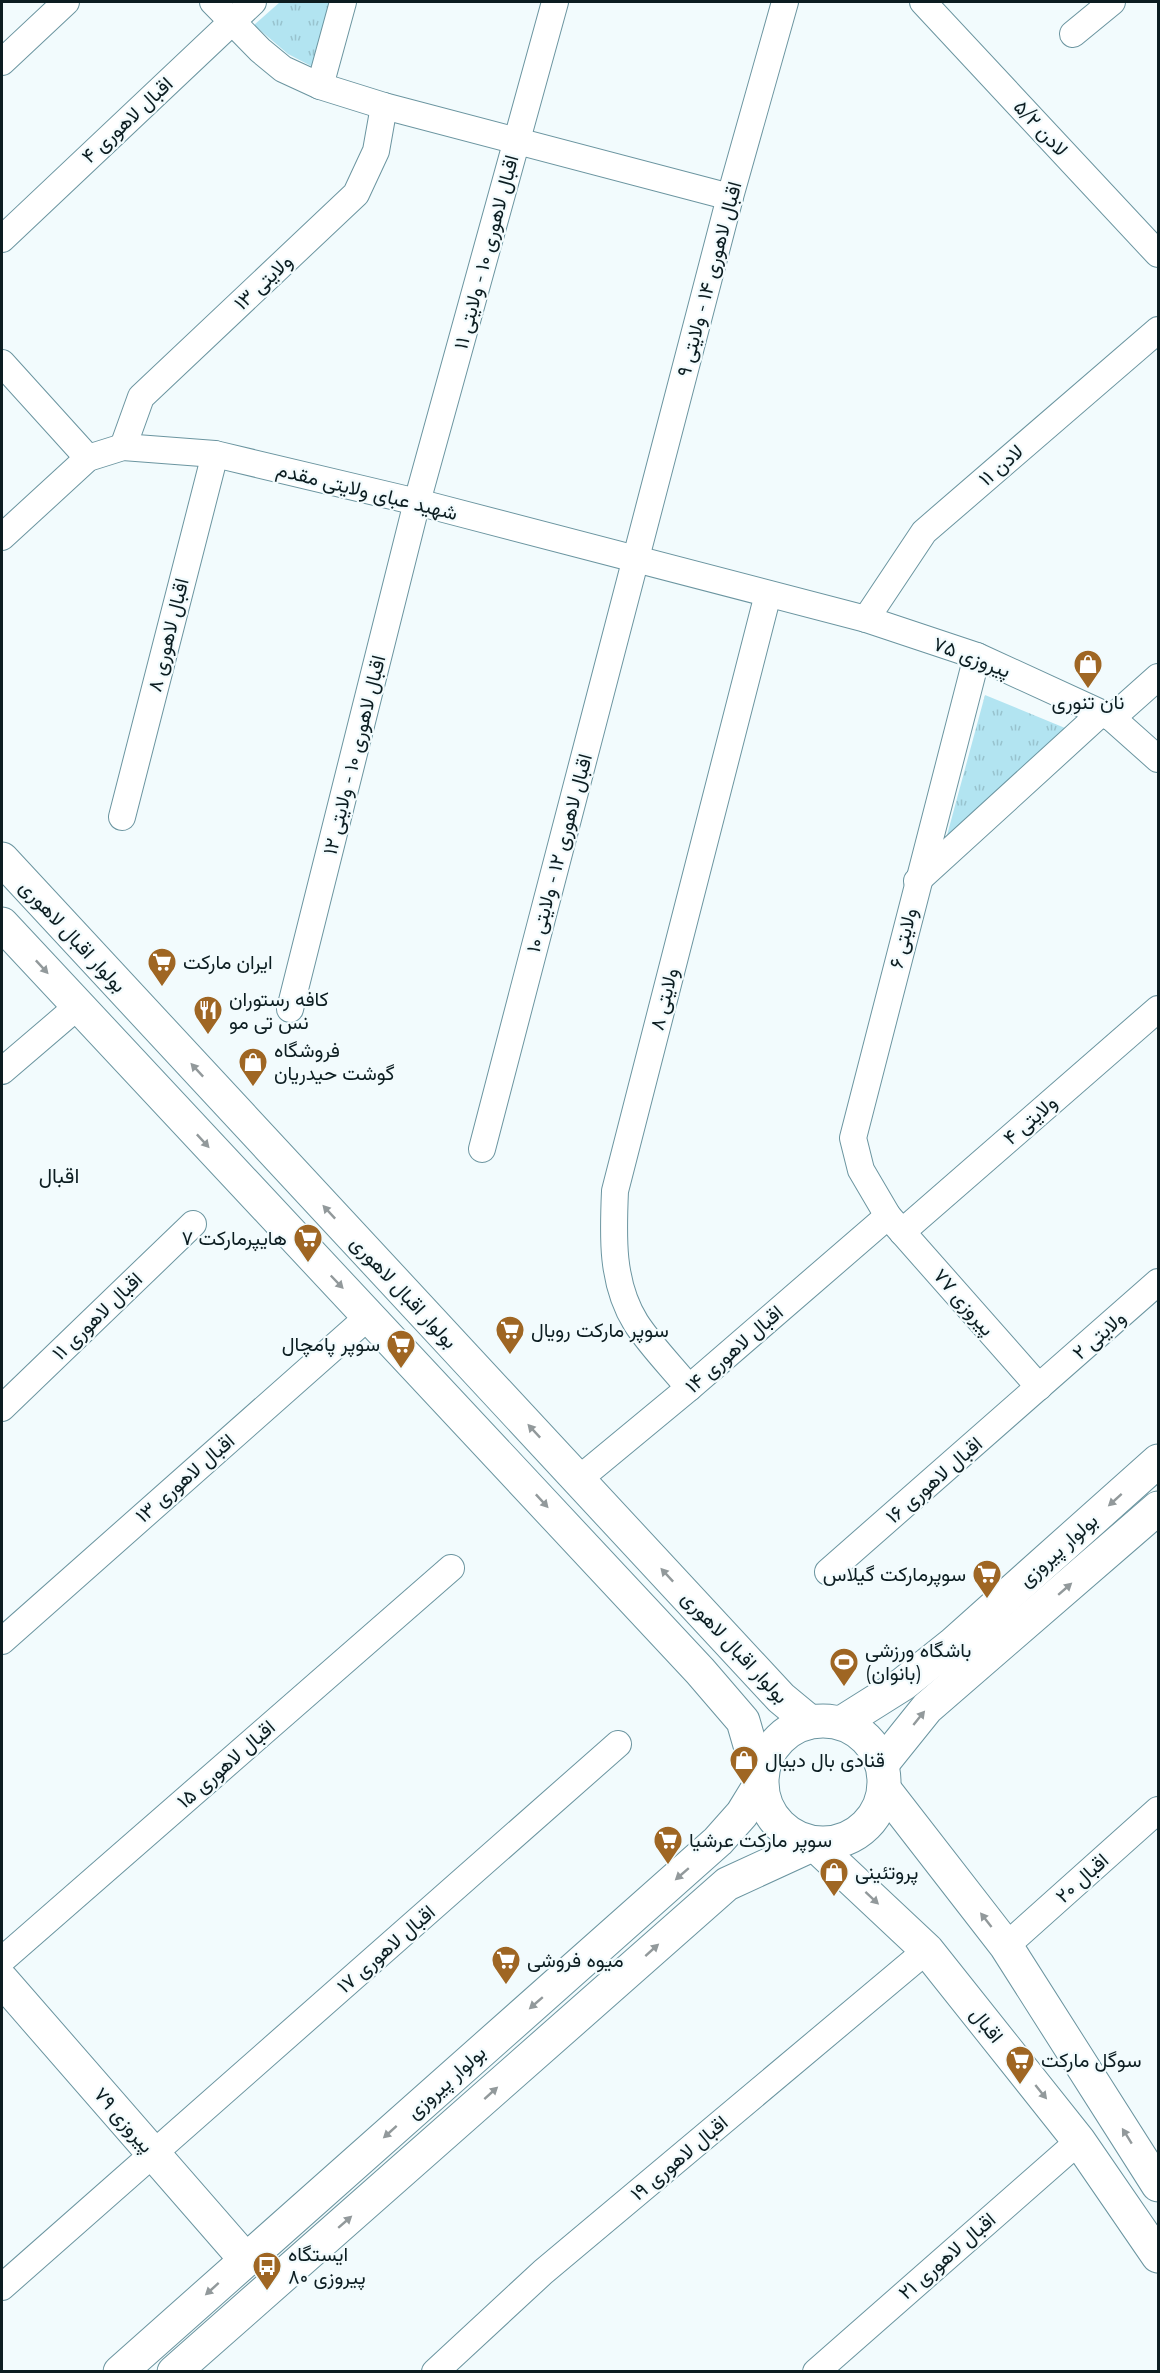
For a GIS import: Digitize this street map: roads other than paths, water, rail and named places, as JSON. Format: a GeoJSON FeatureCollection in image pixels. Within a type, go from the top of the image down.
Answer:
{"type":"FeatureCollection","features":[{"type":"Feature","properties":{"kind":"main road","name":"بولوار اقبال لاهوری"},"geometry":{"type":"LineString","coordinates":[[2,859],[781,1698],[826,1722]]}},
{"type":"Feature","properties":{"kind":"main road"},"geometry":{"type":"LineString","coordinates":[[2,924],[700,1671],[743,1721],[768,1811],[780,1828],[796,1838],[814,1844],[838,1843],[860,1832],[876,1814],[884,1777]]}},
{"type":"Feature","properties":{"kind":"main road"},"geometry":{"type":"LineString","coordinates":[[250,1192],[281,1161]]}},
{"type":"Feature","properties":{"kind":"main road","name":"بولوار پیروزی"},"geometry":{"type":"LineString","coordinates":[[826,1722],[903,1684],[952,1645],[1158,1461]]}},
{"type":"Feature","properties":{"kind":"main road","name":"بولوار پیروزی"},"geometry":{"type":"LineString","coordinates":[[884,1777],[927,1708],[1158,1508]]}},
{"type":"Feature","properties":{"kind":"main road"},"geometry":{"type":"LineString","coordinates":[[761,1783],[765,1760],[777,1742],[791,1729],[826,1722],[863,1735],[874,1748],[884,1777],[1006,1946],[1158,2185]]}},
{"type":"Feature","properties":{"kind":"main road","name":"بولوار پیروزی"},"geometry":{"type":"LineString","coordinates":[[120,2372],[718,1842],[742,1814],[761,1783]]}},
{"type":"Feature","properties":{"kind":"main road","name":"بولوار پیروزی"},"geometry":{"type":"LineString","coordinates":[[174,2372],[727,1884],[814,1844]]}},
{"type":"Feature","properties":{"kind":"main road","name":"اقبال"},"geometry":{"type":"LineString","coordinates":[[814,1844],[927,1950],[1079,2141],[1158,2256]]}},
{"type":"Feature","properties":{"kind":"main road","name":"پیروزی ۷۹"},"geometry":{"type":"LineString","coordinates":[[2,1980],[246,2259]]}},
{"type":"Feature","properties":{"kind":"street"},"geometry":{"type":"LineString","coordinates":[[2,62],[66,2]]}},
{"type":"Feature","properties":{"kind":"street"},"geometry":{"type":"LineString","coordinates":[[213,2],[283,69],[320,86],[384,106],[730,198]]}},
{"type":"Feature","properties":{"kind":"street","name":"اقبال لاهوری ۴"},"geometry":{"type":"LineString","coordinates":[[2,239],[253,2]]}},
{"type":"Feature","properties":{"kind":"street"},"geometry":{"type":"LineString","coordinates":[[320,86],[344,2]]}},
{"type":"Feature","properties":{"kind":"street","name":"اقبال لاهوری ۱۰ - ولایتی ۱۱"},"geometry":{"type":"LineString","coordinates":[[417,502],[555,2]]}},
{"type":"Feature","properties":{"kind":"street","name":"اقبال لاهوری ۱۴ - ولایتی ۹"},"geometry":{"type":"LineString","coordinates":[[636,558],[730,198],[785,2]]}},
{"type":"Feature","properties":{"kind":"street","name":"لادن ۵/۲"},"geometry":{"type":"LineString","coordinates":[[923,2],[1158,254]]}},
{"type":"Feature","properties":{"kind":"street"},"geometry":{"type":"LineString","coordinates":[[1073,34],[1112,2]]}},
{"type":"Feature","properties":{"kind":"street","name":"ولایتی ۱۳"},"geometry":{"type":"LineString","coordinates":[[123,447],[141,397],[356,194],[376,151],[384,106]]}},
{"type":"Feature","properties":{"kind":"street","name":"لادن ۱۱"},"geometry":{"type":"LineString","coordinates":[[866,620],[924,532],[1158,330]]}},
{"type":"Feature","properties":{"kind":"street"},"geometry":{"type":"LineString","coordinates":[[2,363],[88,458],[2,537]]}},
{"type":"Feature","properties":{"kind":"street","name":"شهید عبای ولایتی مقدم"},"geometry":{"type":"LineString","coordinates":[[88,458],[123,447],[215,454],[417,502],[768,594]]}},
{"type":"Feature","properties":{"kind":"street","name":"اقبال لاهوری ۸"},"geometry":{"type":"LineString","coordinates":[[122,817],[215,454]]}},
{"type":"Feature","properties":{"kind":"street","name":"اقبال لاهوری ۱۰ - ولایتی ۱۲"},"geometry":{"type":"LineString","coordinates":[[290,1009],[417,502]]}},
{"type":"Feature","properties":{"kind":"street","name":"اقبال لاهوری ۱۲ - ولایتی ۱۰"},"geometry":{"type":"LineString","coordinates":[[482,1149],[636,558]]}},
{"type":"Feature","properties":{"kind":"street","name":"پیروزی ۷۵"},"geometry":{"type":"LineString","coordinates":[[768,594],[866,620],[977,656],[1107,716],[1158,759]]}},
{"type":"Feature","properties":{"kind":"street","name":"ولایتی ۸"},"geometry":{"type":"LineString","coordinates":[[689,1388],[636,1322],[619,1284],[613,1234],[615,1191],[768,594]]}},
{"type":"Feature","properties":{"kind":"street","name":"ولایتی ۶"},"geometry":{"type":"LineString","coordinates":[[895,1224],[861,1170],[853,1138],[917,882],[977,656]]}},
{"type":"Feature","properties":{"kind":"street"},"geometry":{"type":"LineString","coordinates":[[917,882],[1107,716],[1158,677]]}},
{"type":"Feature","properties":{"kind":"street"},"geometry":{"type":"LineString","coordinates":[[2,1071],[78,1006]]}},
{"type":"Feature","properties":{"kind":"street","name":"ولایتی ۴"},"geometry":{"type":"LineString","coordinates":[[895,1224],[1158,1009]]}},
{"type":"Feature","properties":{"kind":"street","name":"اقبال لاهوری ۱۱"},"geometry":{"type":"LineString","coordinates":[[2,1408],[193,1224]]}},
{"type":"Feature","properties":{"kind":"street","name":"اقبال لاهوری ۱۴"},"geometry":{"type":"LineString","coordinates":[[579,1479],[895,1224]]}},
{"type":"Feature","properties":{"kind":"street","name":"پیروزی ۷۷"},"geometry":{"type":"LineString","coordinates":[[895,1224],[1039,1388]]}},
{"type":"Feature","properties":{"kind":"street","name":"ولایتی ۲"},"geometry":{"type":"LineString","coordinates":[[1039,1388],[1158,1282]]}},
{"type":"Feature","properties":{"kind":"street","name":"اقبال لاهوری ۱۳"},"geometry":{"type":"LineString","coordinates":[[2,1641],[369,1316]]}},
{"type":"Feature","properties":{"kind":"street","name":"اقبال لاهوری ۱۶"},"geometry":{"type":"LineString","coordinates":[[828,1572],[1039,1388]]}},
{"type":"Feature","properties":{"kind":"street","name":"اقبال لاهوری ۱۵"},"geometry":{"type":"LineString","coordinates":[[2,1960],[451,1568]]}},
{"type":"Feature","properties":{"kind":"street","name":"اقبال لاهوری ۱۷"},"geometry":{"type":"LineString","coordinates":[[2,2287],[618,1744]]}},
{"type":"Feature","properties":{"kind":"street","name":"اقبال ۲۰"},"geometry":{"type":"LineString","coordinates":[[1006,1946],[1158,1810]]}},
{"type":"Feature","properties":{"kind":"street","name":"اقبال لاهوری ۱۹"},"geometry":{"type":"LineString","coordinates":[[435,2372],[543,2272],[927,1950]]}},
{"type":"Feature","properties":{"kind":"street","name":"اقبال لاهوری ۲۱"},"geometry":{"type":"LineString","coordinates":[[816,2372],[1079,2141]]}},
{"type":"Feature","properties":{"kind":"place","name":"نان تنوری"},"geometry":{"type":"Point","coordinates":[1088,690]}},
{"type":"Feature","properties":{"kind":"place","name":"ایران مارکت"},"geometry":{"type":"Point","coordinates":[162,988]}},
{"type":"Feature","properties":{"kind":"place","name":"كافه رستوران نس تى مو"},"geometry":{"type":"Point","coordinates":[208,1036]}},
{"type":"Feature","properties":{"kind":"place","name":"فروشگاه گوشت حیدریان"},"geometry":{"type":"Point","coordinates":[253,1088]}},
{"type":"Feature","properties":{"kind":"place","name":"هایپرمارکت ۷"},"geometry":{"type":"Point","coordinates":[308,1264]}},
{"type":"Feature","properties":{"kind":"place","name":"سوپر مارکت رویال"},"geometry":{"type":"Point","coordinates":[510,1356]}},
{"type":"Feature","properties":{"kind":"place","name":"سوپر‌ پامچال"},"geometry":{"type":"Point","coordinates":[401,1370]}},
{"type":"Feature","properties":{"kind":"place","name":"سوپرمارکت گیلاس"},"geometry":{"type":"Point","coordinates":[987,1600]}},
{"type":"Feature","properties":{"kind":"place","name":"باشگاه ورزشی (بانوان)"},"geometry":{"type":"Point","coordinates":[844,1688]}},
{"type":"Feature","properties":{"kind":"place","name":"قنادی بال دیبال"},"geometry":{"type":"Point","coordinates":[744,1786]}},
{"type":"Feature","properties":{"kind":"place","name":"سوپر مارکت عرشیا"},"geometry":{"type":"Point","coordinates":[668,1866]}},
{"type":"Feature","properties":{"kind":"place","name":"پروتئینی"},"geometry":{"type":"Point","coordinates":[834,1898]}},
{"type":"Feature","properties":{"kind":"place","name":"میوه فروشی"},"geometry":{"type":"Point","coordinates":[506,1986]}},
{"type":"Feature","properties":{"kind":"place","name":"سوگل مارکت"},"geometry":{"type":"Point","coordinates":[1020,2086]}},
{"type":"Feature","properties":{"kind":"place","name":"ایستگاه پیروزی ۸۰"},"geometry":{"type":"Point","coordinates":[267,2292]}},
{"type":"Feature","properties":{"kind":"district","name":"اقبال"},"geometry":{"type":"Point","coordinates":[59,1175]}}]}
